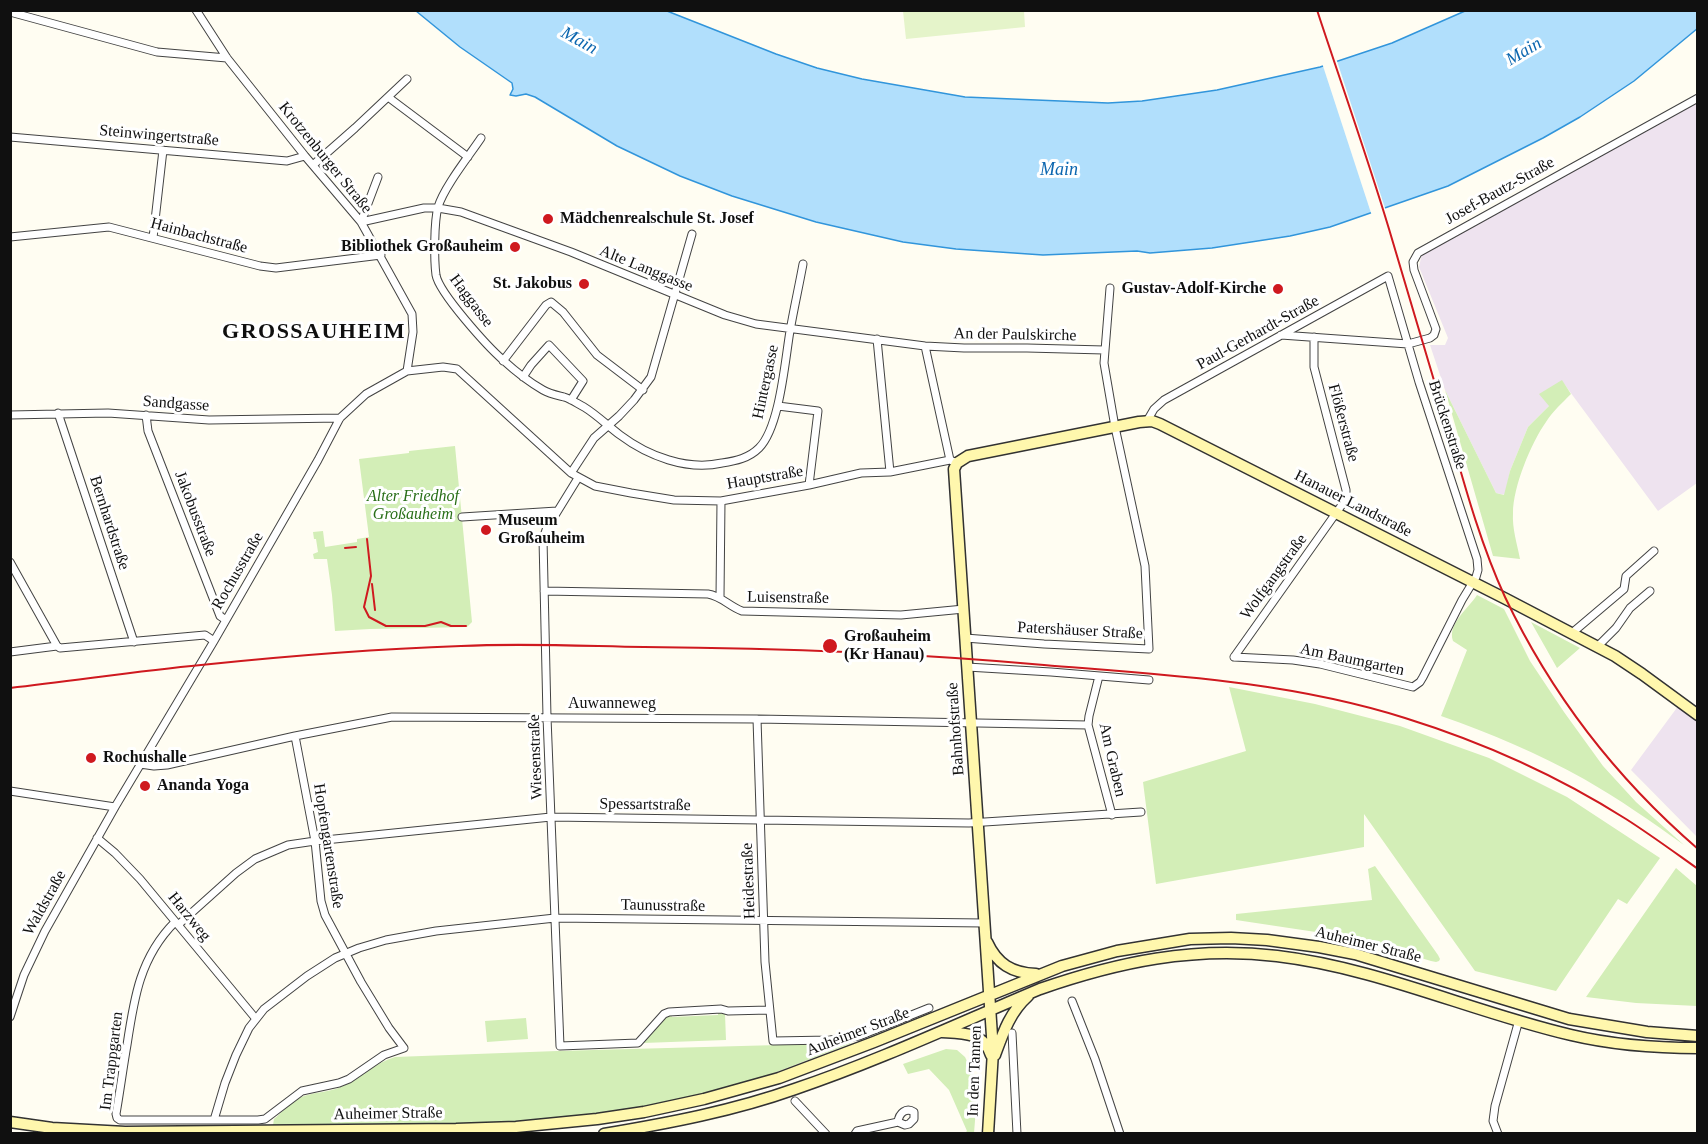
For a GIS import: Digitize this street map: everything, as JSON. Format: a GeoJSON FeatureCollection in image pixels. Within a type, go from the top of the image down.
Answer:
{"type":"FeatureCollection","features":[{"type":"Feature","properties":{"kind":"main road","name":"Hanauer Landstraße"},"geometry":{"type":"LineString","coordinates":[[1147,421],[1160,424],[1572,633],[1642,674],[1698,715]]}},
{"type":"Feature","properties":{"kind":"main road"},"geometry":{"type":"LineString","coordinates":[[1115,427],[1147,421]]}},
{"type":"Feature","properties":{"kind":"main road","name":"Hauptstraße"},"geometry":{"type":"LineString","coordinates":[[954,461],[968,456],[1115,427]]}},
{"type":"Feature","properties":{"kind":"main road","name":"Bahnhofstraße"},"geometry":{"type":"LineString","coordinates":[[954,461],[990,994]]}},
{"type":"Feature","properties":{"kind":"main road"},"geometry":{"type":"LineString","coordinates":[[986,938],[991,951],[1005,966],[1020,972],[1039,974]]}},
{"type":"Feature","properties":{"kind":"main road","name":"Auheimer Straße"},"geometry":{"type":"LineString","coordinates":[[10,1122],[52,1128],[125,1132],[456,1129],[516,1127],[644,1112],[704,1099],[779,1078],[874,1042],[1039,974],[1081,960],[1147,945],[1190,939],[1267,940],[1319,947],[1355,954],[1569,1018],[1647,1032],[1698,1036]]}},
{"type":"Feature","properties":{"kind":"main road","name":"Auheimer Straße"},"geometry":{"type":"LineString","coordinates":[[604,1134],[682,1120],[758,1101],[816,1081],[940,1032],[1040,989],[1095,971],[1193,954],[1277,956],[1336,966],[1569,1035],[1603,1042],[1698,1048]]}},
{"type":"Feature","properties":{"kind":"main road"},"geometry":{"type":"LineString","coordinates":[[993,1064],[1012,1015],[1023,1001],[1040,989]]}},
{"type":"Feature","properties":{"kind":"main road","name":"In den Tannen"},"geometry":{"type":"LineString","coordinates":[[988,1134],[993,1064],[990,994]]}},
{"type":"Feature","properties":{"kind":"main road"},"geometry":{"type":"LineString","coordinates":[[940,1032],[966,1033],[979,1038],[988,1047],[993,1064]]}},
{"type":"Feature","properties":{"kind":"street","name":"Krotzenburger Straße"},"geometry":{"type":"LineString","coordinates":[[196,10],[227,58],[305,156],[362,222],[412,314],[413,332],[407,371]]}},
{"type":"Feature","properties":{"kind":"street"},"geometry":{"type":"LineString","coordinates":[[10,12],[157,52],[227,58]]}},
{"type":"Feature","properties":{"kind":"street"},"geometry":{"type":"LineString","coordinates":[[313,165],[407,79]]}},
{"type":"Feature","properties":{"kind":"street"},"geometry":{"type":"LineString","coordinates":[[388,97],[468,157]]}},
{"type":"Feature","properties":{"kind":"street","name":"Josef-Bautz-Straße"},"geometry":{"type":"LineString","coordinates":[[1408,344],[1430,338],[1436,329],[1414,270],[1413,262],[1418,253],[1698,98]]}},
{"type":"Feature","properties":{"kind":"street","name":"Steinwingertstraße"},"geometry":{"type":"LineString","coordinates":[[10,137],[287,161],[305,156]]}},
{"type":"Feature","properties":{"kind":"street","name":"Haggasse"},"geometry":{"type":"LineString","coordinates":[[481,138],[446,190],[438,208],[436,236],[438,282],[452,303],[503,361],[550,394],[571,400],[609,426]]}},
{"type":"Feature","properties":{"kind":"street"},"geometry":{"type":"LineString","coordinates":[[153,238],[163,150]]}},
{"type":"Feature","properties":{"kind":"street"},"geometry":{"type":"LineString","coordinates":[[362,222],[378,177]]}},
{"type":"Feature","properties":{"kind":"street","name":"Alte Langgasse"},"geometry":{"type":"LineString","coordinates":[[362,222],[411,210],[438,208],[461,212],[571,252],[734,318],[756,324],[925,346]]}},
{"type":"Feature","properties":{"kind":"street","name":"Hainbachstraße"},"geometry":{"type":"LineString","coordinates":[[10,237],[109,227],[260,266],[276,268],[381,255]]}},
{"type":"Feature","properties":{"kind":"street","name":"Wiesenstraße"},"geometry":{"type":"LineString","coordinates":[[692,234],[654,370],[642,390],[609,426],[594,438],[543,539],[560,1046],[638,1043],[664,1014],[669,1012],[721,1009],[728,1011],[770,1010]]}},
{"type":"Feature","properties":{"kind":"street","name":"Hintergasse"},"geometry":{"type":"LineString","coordinates":[[609,426],[652,454],[683,463],[716,465],[743,459],[757,450],[766,438],[778,406],[803,264]]}},
{"type":"Feature","properties":{"kind":"street","name":"Brückenstraße"},"geometry":{"type":"LineString","coordinates":[[1388,276],[1477,559],[1478,570],[1473,582]]}},
{"type":"Feature","properties":{"kind":"street","name":"Paul-Gerhardt-Straße"},"geometry":{"type":"LineString","coordinates":[[1147,421],[1154,409],[1164,400],[1388,276]]}},
{"type":"Feature","properties":{"kind":"street"},"geometry":{"type":"LineString","coordinates":[[1110,288],[1104,369],[1115,427]]}},
{"type":"Feature","properties":{"kind":"street"},"geometry":{"type":"LineString","coordinates":[[503,361],[546,305],[551,302],[563,312],[597,355],[642,390]]}},
{"type":"Feature","properties":{"kind":"street"},"geometry":{"type":"LineString","coordinates":[[1281,335],[1408,344]]}},
{"type":"Feature","properties":{"kind":"street","name":"Flößerstraße"},"geometry":{"type":"LineString","coordinates":[[1314,337],[1314,367],[1346,490],[1345,503],[1337,513]]}},
{"type":"Feature","properties":{"kind":"street"},"geometry":{"type":"LineString","coordinates":[[877,339],[890,472]]}},
{"type":"Feature","properties":{"kind":"street"},"geometry":{"type":"LineString","coordinates":[[523,377],[549,345],[584,381],[571,400]]}},
{"type":"Feature","properties":{"kind":"street"},"geometry":{"type":"LineString","coordinates":[[925,346],[954,461]]}},
{"type":"Feature","properties":{"kind":"street","name":"An der Paulskirche"},"geometry":{"type":"LineString","coordinates":[[925,346],[1104,350]]}},
{"type":"Feature","properties":{"kind":"street","name":"Hauptstraße"},"geometry":{"type":"LineString","coordinates":[[407,371],[443,367],[457,369],[575,475],[602,487],[642,495],[694,502],[721,501],[861,473],[890,472],[954,461]]}},
{"type":"Feature","properties":{"kind":"street","name":"Rochusstraße"},"geometry":{"type":"LineString","coordinates":[[115,807],[214,641],[340,418],[366,394],[407,371]]}},
{"type":"Feature","properties":{"kind":"street"},"geometry":{"type":"LineString","coordinates":[[778,406],[818,411],[809,485]]}},
{"type":"Feature","properties":{"kind":"street","name":"Sandgasse"},"geometry":{"type":"LineString","coordinates":[[10,415],[58,413],[146,415],[208,420],[340,418]]}},
{"type":"Feature","properties":{"kind":"street","name":"Bernhardstraße"},"geometry":{"type":"LineString","coordinates":[[58,413],[134,642]]}},
{"type":"Feature","properties":{"kind":"street","name":"Jakobusstraße"},"geometry":{"type":"LineString","coordinates":[[146,415],[148,431],[220,616],[226,620]]}},
{"type":"Feature","properties":{"kind":"street","name":"Patershäuser Straße"},"geometry":{"type":"LineString","coordinates":[[965,638],[1149,649],[1145,566],[1115,427]]}},
{"type":"Feature","properties":{"kind":"street"},"geometry":{"type":"LineString","coordinates":[[720,597],[721,501]]}},
{"type":"Feature","properties":{"kind":"street"},"geometry":{"type":"LineString","coordinates":[[462,517],[557,511]]}},
{"type":"Feature","properties":{"kind":"street","name":"Wolfgangstraße"},"geometry":{"type":"LineString","coordinates":[[1234,657],[1337,513]]}},
{"type":"Feature","properties":{"kind":"street"},"geometry":{"type":"LineString","coordinates":[[1572,633],[1624,589],[1626,576],[1654,551]]}},
{"type":"Feature","properties":{"kind":"street"},"geometry":{"type":"LineString","coordinates":[[10,562],[57,646],[62,649],[205,635],[214,641]]}},
{"type":"Feature","properties":{"kind":"street","name":"Am Baumgarten"},"geometry":{"type":"LineString","coordinates":[[1234,657],[1320,664],[1413,687],[1423,677],[1473,582]]}},
{"type":"Feature","properties":{"kind":"street","name":"Luisenstraße"},"geometry":{"type":"LineString","coordinates":[[544,591],[708,594],[720,597],[736,609],[742,610],[901,615],[964,609]]}},
{"type":"Feature","properties":{"kind":"street"},"geometry":{"type":"LineString","coordinates":[[1596,646],[1616,628],[1630,608],[1650,591]]}},
{"type":"Feature","properties":{"kind":"street"},"geometry":{"type":"LineString","coordinates":[[10,652],[57,646]]}},
{"type":"Feature","properties":{"kind":"street"},"geometry":{"type":"LineString","coordinates":[[967,667],[1149,680]]}},
{"type":"Feature","properties":{"kind":"street","name":"Am Graben"},"geometry":{"type":"LineString","coordinates":[[1099,676],[1088,725],[1112,815]]}},
{"type":"Feature","properties":{"kind":"street","name":"Auwanneweg"},"geometry":{"type":"LineString","coordinates":[[140,764],[167,765],[392,717],[757,719],[1088,725]]}},
{"type":"Feature","properties":{"kind":"street","name":"Heidestraße"},"geometry":{"type":"LineString","coordinates":[[757,719],[763,921],[773,1041],[830,1040],[852,1037],[929,1008]]}},
{"type":"Feature","properties":{"kind":"street","name":"Hopfengartenstraße"},"geometry":{"type":"LineString","coordinates":[[295,736],[315,841],[323,910],[375,1006],[404,1048]]}},
{"type":"Feature","properties":{"kind":"street"},"geometry":{"type":"LineString","coordinates":[[10,790],[115,807]]}},
{"type":"Feature","properties":{"kind":"street","name":"Waldstraße"},"geometry":{"type":"LineString","coordinates":[[10,1017],[34,952],[115,807]]}},
{"type":"Feature","properties":{"kind":"street","name":"Spessartstraße"},"geometry":{"type":"LineString","coordinates":[[176,924],[255,859],[288,845],[315,841],[551,817],[977,823],[1141,812]]}},
{"type":"Feature","properties":{"kind":"street","name":"Harzweg"},"geometry":{"type":"LineString","coordinates":[[97,838],[133,871],[256,1018]]}},
{"type":"Feature","properties":{"kind":"street","name":"Taunusstraße"},"geometry":{"type":"LineString","coordinates":[[214,1119],[232,1066],[256,1018],[307,976],[345,954],[374,943],[418,933],[555,918],[984,923]]}},
{"type":"Feature","properties":{"kind":"street","name":"Im Trappgarten"},"geometry":{"type":"LineString","coordinates":[[176,924],[158,943],[139,981],[132,1010],[116,1116],[118,1119],[122,1121],[265,1119],[302,1090],[349,1079],[384,1055],[404,1048]]}},
{"type":"Feature","properties":{"kind":"street"},"geometry":{"type":"LineString","coordinates":[[1072,1002],[1095,1059],[1120,1134]]}},
{"type":"Feature","properties":{"kind":"street"},"geometry":{"type":"LineString","coordinates":[[1498,1134],[1493,1121],[1495,1106],[1519,1020]]}},
{"type":"Feature","properties":{"kind":"street"},"geometry":{"type":"LineString","coordinates":[[1012,1033],[1017,1134]]}},
{"type":"Feature","properties":{"kind":"street"},"geometry":{"type":"LineString","coordinates":[[795,1101],[826,1134]]}},
{"type":"Feature","properties":{"kind":"street"},"geometry":{"type":"LineString","coordinates":[[855,1134],[857,1131],[898,1122]]}},
{"type":"Feature","properties":{"kind":"shaded area"},"geometry":{"type":"Polygon","coordinates":[[[1697,98],[1697,483],[1658,511],[1562,381],[1549,406],[1528,427],[1510,471],[1505,495],[1496,493],[1445,390],[1430,345],[1445,345],[1448,338],[1419,267],[1423,249],[1697,98]]]}},
{"type":"Feature","properties":{"kind":"shaded area"},"geometry":{"type":"Polygon","coordinates":[[[1683,697],[1697,708],[1697,837],[1631,770],[1683,697]]]}},
{"type":"Feature","properties":{"kind":"green space"},"geometry":{"type":"Polygon","coordinates":[[[903,11],[1024,11],[1025,27],[906,39],[903,11]]]}},
{"type":"Feature","properties":{"kind":"green space"},"geometry":{"type":"Polygon","coordinates":[[[1562,380],[1571,394],[1540,431],[1529,453],[1516,491],[1513,519],[1520,559],[1493,556],[1445,390],[1496,493],[1504,495],[1510,471],[1528,427],[1549,406],[1539,394],[1562,380]]]}},
{"type":"Feature","properties":{"kind":"green space","name":"Alter Friedhof Großauheim"},"geometry":{"type":"Polygon","coordinates":[[[455,446],[472,622],[467,627],[335,631],[327,559],[314,559],[313,554],[318,552],[313,532],[323,531],[325,547],[357,542],[357,539],[369,537],[359,459],[455,446]]]}},
{"type":"Feature","properties":{"kind":"green space"},"geometry":{"type":"Polygon","coordinates":[[[1477,595],[1504,609],[1530,661],[1603,766],[1636,802],[1684,845],[1623,803],[1567,770],[1514,744],[1441,716],[1467,650],[1453,641],[1453,628],[1477,595]]]}},
{"type":"Feature","properties":{"kind":"green space"},"geometry":{"type":"Polygon","coordinates":[[[1531,622],[1580,648],[1557,668],[1531,622]]]}},
{"type":"Feature","properties":{"kind":"green space"},"geometry":{"type":"Polygon","coordinates":[[[1229,687],[1315,704],[1400,726],[1489,758],[1567,797],[1660,858],[1627,904],[1618,899],[1556,991],[1475,971],[1364,814],[1364,847],[1156,884],[1143,782],[1246,751],[1229,687]]]}},
{"type":"Feature","properties":{"kind":"green space"},"geometry":{"type":"Polygon","coordinates":[[[1375,866],[1438,955],[1439,961],[1431,961],[1378,945],[1329,934],[1236,920],[1236,914],[1372,900],[1368,869],[1375,866]]]}},
{"type":"Feature","properties":{"kind":"green space"},"geometry":{"type":"Polygon","coordinates":[[[1676,868],[1697,886],[1697,1006],[1636,1003],[1586,997],[1676,868]]]}},
{"type":"Feature","properties":{"kind":"green space"},"geometry":{"type":"Polygon","coordinates":[[[718,1012],[725,1014],[726,1040],[643,1043],[668,1015],[671,1014],[672,1017],[718,1015],[718,1012]]]}},
{"type":"Feature","properties":{"kind":"green space"},"geometry":{"type":"Polygon","coordinates":[[[526,1018],[528,1039],[487,1042],[485,1021],[526,1018]]]}},
{"type":"Feature","properties":{"kind":"green space"},"geometry":{"type":"Polygon","coordinates":[[[852,1043],[753,1081],[620,1111],[503,1123],[273,1125],[274,1119],[300,1098],[341,1087],[395,1057],[852,1043]]]}},
{"type":"Feature","properties":{"kind":"green space"},"geometry":{"type":"Polygon","coordinates":[[[946,1049],[957,1050],[965,1057],[978,1084],[974,1133],[965,1133],[967,1131],[949,1090],[929,1069],[908,1074],[903,1064],[946,1049]]]}},
{"type":"Feature","properties":{"kind":"water","name":"Main"},"geometry":{"type":"Polygon","coordinates":[[[416,11],[667,11],[776,54],[817,68],[862,79],[965,97],[1108,103],[1142,101],[1217,90],[1320,67],[1392,43],[1465,11],[1697,11],[1698,28],[1634,81],[1580,117],[1543,138],[1448,186],[1330,227],[1290,236],[1212,248],[1150,253],[1137,251],[1043,255],[956,249],[903,242],[816,222],[732,196],[680,176],[617,146],[535,97],[526,94],[510,95],[513,89],[512,83],[460,47],[416,11]]]}},
{"type":"Feature","properties":{"kind":"pier"},"geometry":{"type":"Polygon","coordinates":[[[1336,58],[1386,211],[1372,216],[1322,63],[1336,58]]]}},
{"type":"Feature","properties":{"kind":"railway"},"geometry":{"type":"LineString","coordinates":[[1317,10],[1381,202],[1476,520],[1505,597],[1543,667],[1588,733],[1640,794],[1698,849]]}},
{"type":"Feature","properties":{"kind":"railway"},"geometry":{"type":"LineString","coordinates":[[367,539],[371,576],[364,607],[369,617],[386,626],[425,626],[441,622],[451,626],[466,626]]}},
{"type":"Feature","properties":{"kind":"railway"},"geometry":{"type":"LineString","coordinates":[[345,548],[356,547]]}},
{"type":"Feature","properties":{"kind":"railway"},"geometry":{"type":"LineString","coordinates":[[372,584],[375,610]]}},
{"type":"Feature","properties":{"kind":"railway"},"geometry":{"type":"LineString","coordinates":[[10,688],[177,667],[298,656],[396,649],[507,645],[844,652],[944,657],[1181,676],[1316,696],[1434,727],[1519,761],[1574,788],[1626,819],[1698,869]]}},
{"type":"Feature","properties":{"kind":"place","name":"Mädchenrealschule St. Josef"},"geometry":{"type":"Point","coordinates":[548,219]}},
{"type":"Feature","properties":{"kind":"place","name":"Bibliothek Großauheim"},"geometry":{"type":"Point","coordinates":[515,247]}},
{"type":"Feature","properties":{"kind":"place","name":"St. Jakobus"},"geometry":{"type":"Point","coordinates":[584,284]}},
{"type":"Feature","properties":{"kind":"place","name":"Gustav-Adolf-Kirche"},"geometry":{"type":"Point","coordinates":[1278,289]}},
{"type":"Feature","properties":{"kind":"place","name":"Museum Großauheim"},"geometry":{"type":"Point","coordinates":[486,530]}},
{"type":"Feature","properties":{"kind":"place","name":"Großauheim (Kr Hanau)"},"geometry":{"type":"Point","coordinates":[830,646]}},
{"type":"Feature","properties":{"kind":"place","name":"Rochushalle"},"geometry":{"type":"Point","coordinates":[91,758]}},
{"type":"Feature","properties":{"kind":"place","name":"Ananda Yoga"},"geometry":{"type":"Point","coordinates":[145,786]}},
{"type":"Feature","properties":{"kind":"district","name":"GROSSAUHEIM"},"geometry":{"type":"Point","coordinates":[314,332]}}]}
